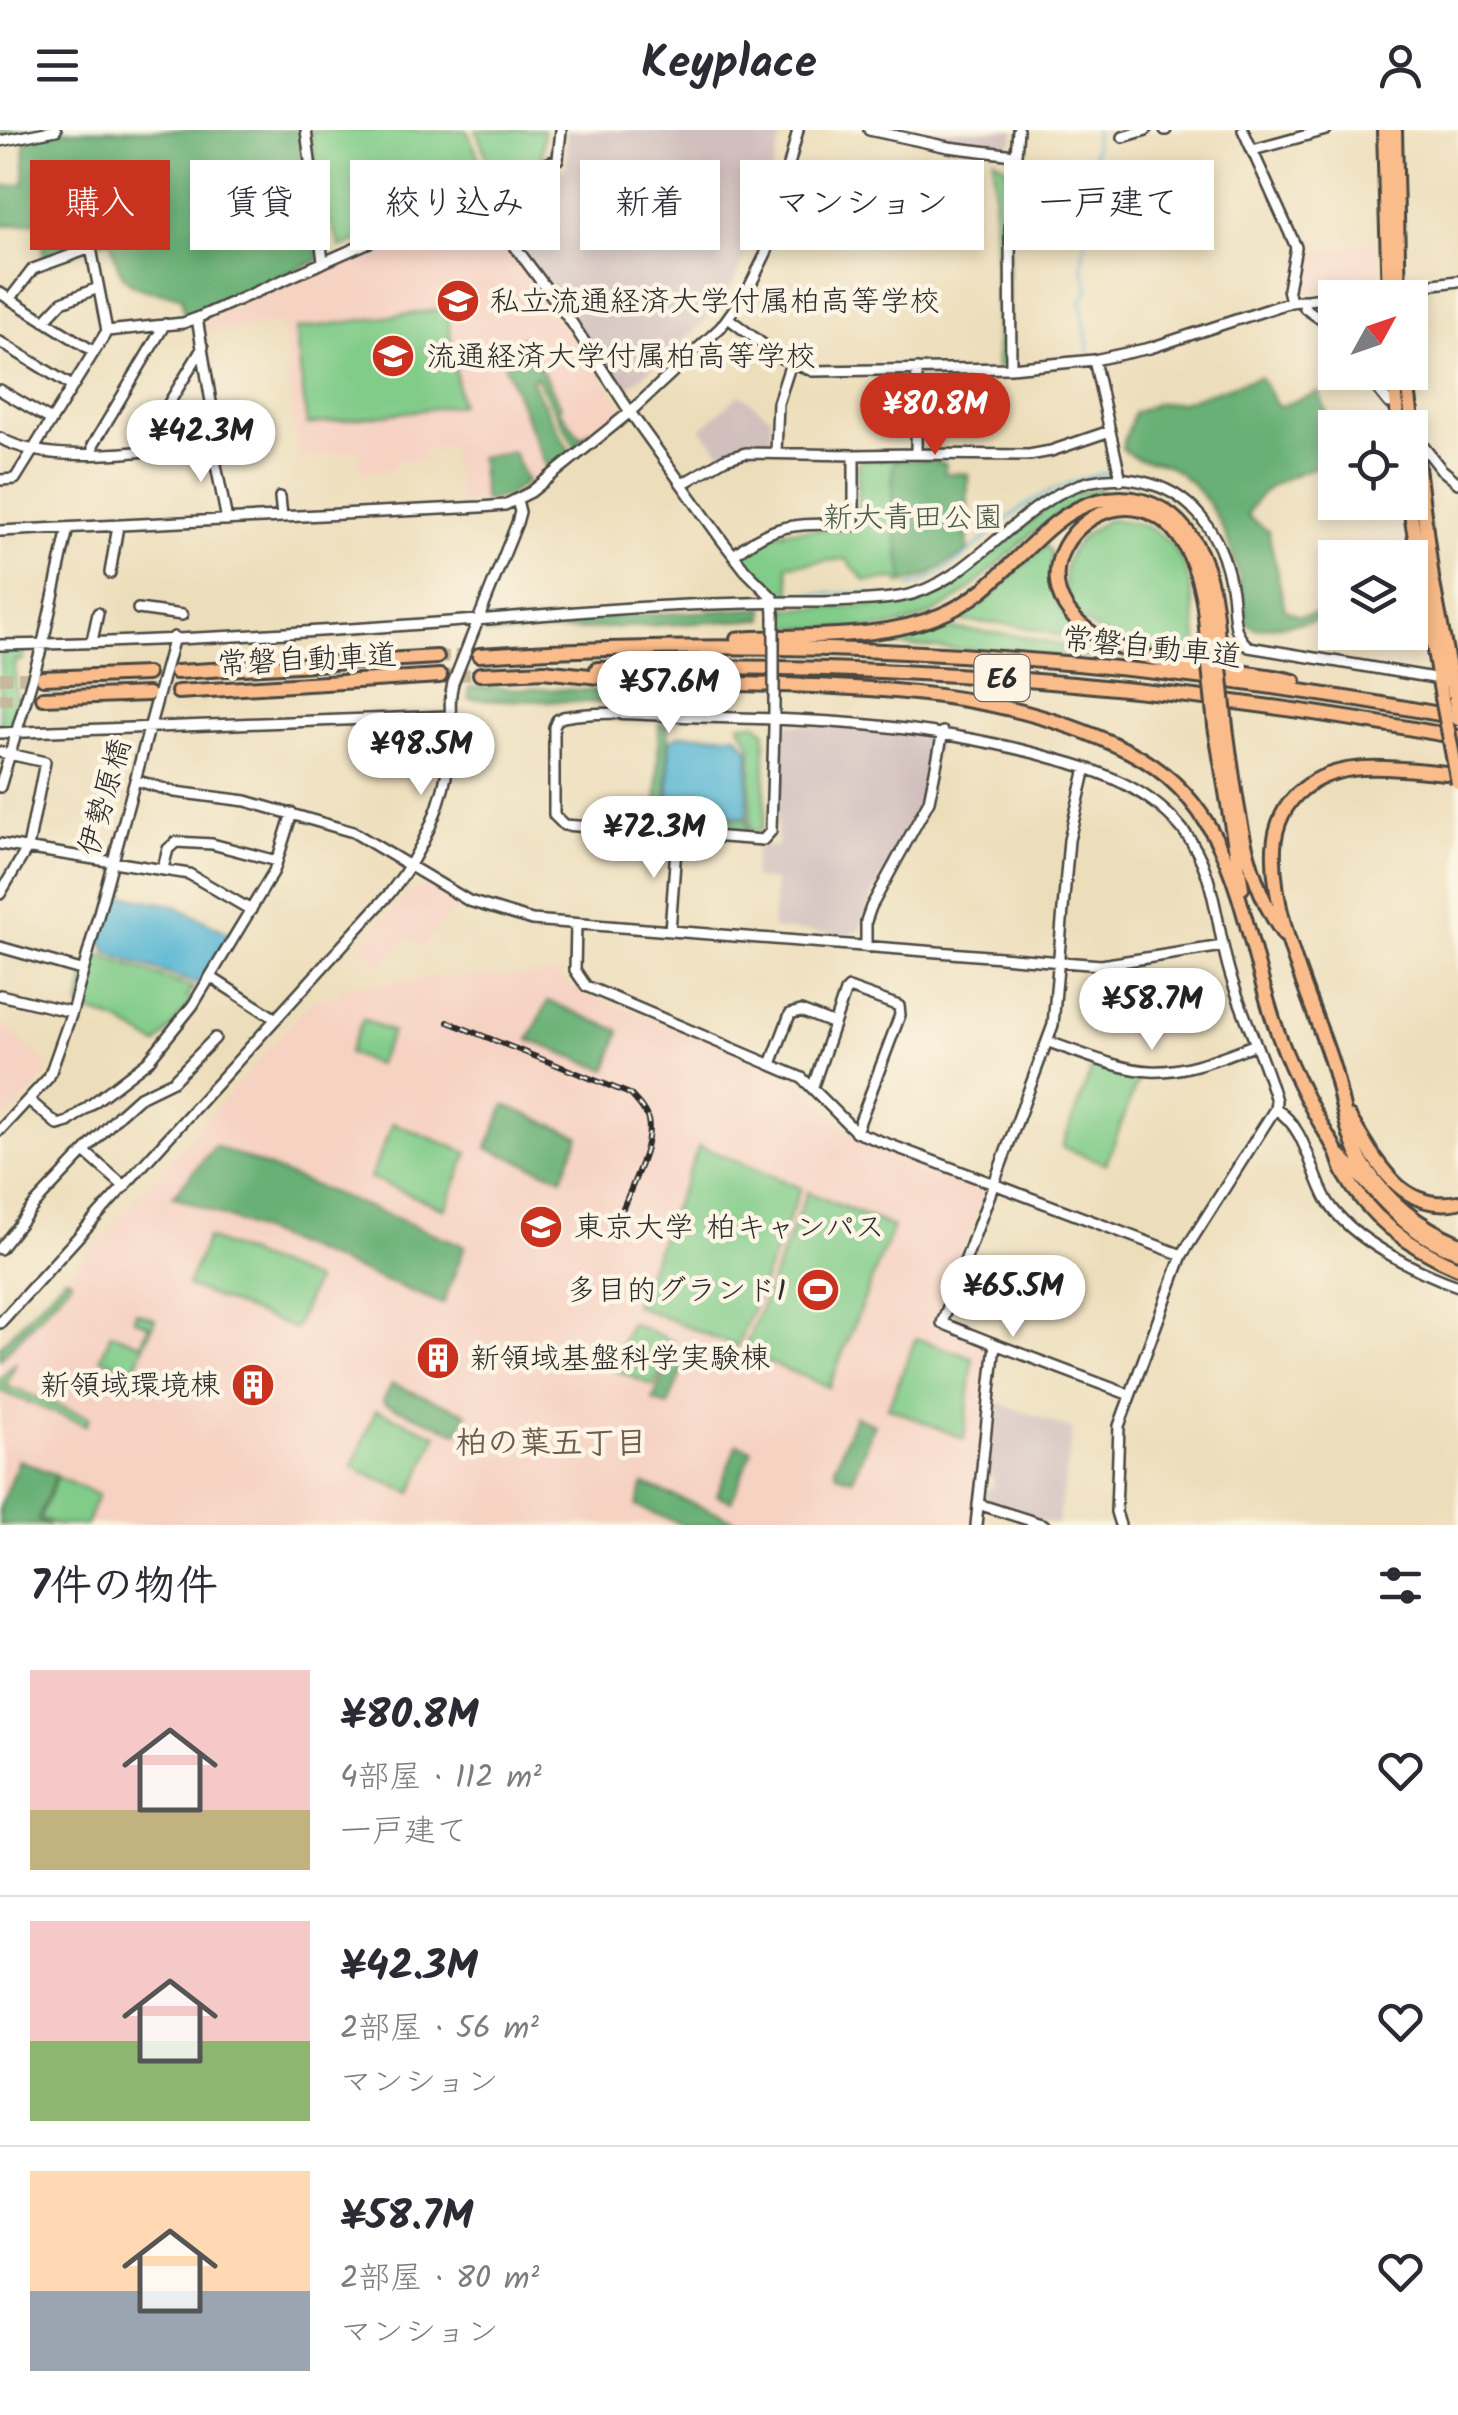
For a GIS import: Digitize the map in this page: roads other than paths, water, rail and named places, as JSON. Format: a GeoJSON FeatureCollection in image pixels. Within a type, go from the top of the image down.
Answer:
{"type":"FeatureCollection","features":[{"type":"Feature","properties":{"kind":"highway"},"geometry":{"type":"LineString","coordinates":[[1384,130],[1393,280]]}},
{"type":"Feature","properties":{"kind":"highway"},"geometry":{"type":"LineString","coordinates":[[1394,280],[1395,130]]}},
{"type":"Feature","properties":{"kind":"highway"},"geometry":{"type":"LineString","coordinates":[[1395,390],[1397,410]]}},
{"type":"Feature","properties":{"kind":"highway"},"geometry":{"type":"LineString","coordinates":[[625,648],[912,625],[945,614],[972,599],[1065,516],[1090,503],[1114,497],[1138,499],[1164,509],[1192,538],[1212,591],[1220,727],[1246,915],[1274,1023],[1307,1098],[1337,1152],[1342,1170],[1379,1218],[1408,1242],[1458,1268]]}},
{"type":"Feature","properties":{"kind":"highway"},"geometry":{"type":"LineString","coordinates":[[1214,657],[1198,578],[1176,534],[1152,516],[1133,509],[1102,512],[1077,526],[1061,554],[1059,585],[1072,614],[1098,637],[1162,659],[1278,678],[1401,706]]}},
{"type":"Feature","properties":{"kind":"highway"},"geometry":{"type":"LineString","coordinates":[[1413,520],[1449,680]]}},
{"type":"Feature","properties":{"kind":"highway"},"geometry":{"type":"LineString","coordinates":[[1423,520],[1449,680],[1458,783]]}},
{"type":"Feature","properties":{"kind":"highway","name":"常磐自動車道"},"geometry":{"type":"LineString","coordinates":[[479,655],[766,647],[980,656],[1203,676],[1458,718]]}},
{"type":"Feature","properties":{"kind":"highway","name":"常磐自動車道"},"geometry":{"type":"LineString","coordinates":[[176,672],[437,657]]}},
{"type":"Feature","properties":{"kind":"highway","name":"常磐自動車道"},"geometry":{"type":"LineString","coordinates":[[480,674],[785,668],[1016,679],[1274,706],[1458,737]]}},
{"type":"Feature","properties":{"kind":"highway"},"geometry":{"type":"LineString","coordinates":[[542,671],[659,682],[913,691],[1006,707],[1073,728],[1132,753],[1184,790],[1215,836],[1246,915]]}},
{"type":"Feature","properties":{"kind":"highway"},"geometry":{"type":"LineString","coordinates":[[43,678],[147,674]]}},
{"type":"Feature","properties":{"kind":"highway","name":"常磐自動車道"},"geometry":{"type":"LineString","coordinates":[[178,692],[440,676]]}},
{"type":"Feature","properties":{"kind":"highway"},"geometry":{"type":"LineString","coordinates":[[43,698],[148,694]]}},
{"type":"Feature","properties":{"kind":"highway"},"geometry":{"type":"LineString","coordinates":[[1448,699],[1458,718]]}},
{"type":"Feature","properties":{"kind":"highway"},"geometry":{"type":"LineString","coordinates":[[1220,727],[1252,868],[1268,909],[1288,941]]}},
{"type":"Feature","properties":{"kind":"highway"},"geometry":{"type":"LineString","coordinates":[[1458,774],[1350,769],[1324,776],[1302,790],[1279,822],[1274,848],[1275,875],[1288,941],[1314,1008],[1347,1114],[1350,1139],[1376,1183],[1412,1218],[1458,1243]]}},
{"type":"Feature","properties":{"kind":"highway"},"geometry":{"type":"LineString","coordinates":[[1347,1114],[1377,1165],[1396,1185],[1430,1203],[1458,1202]]}},
{"type":"Feature","properties":{"kind":"highway"},"geometry":{"type":"LineString","coordinates":[[1337,1152],[1397,1216],[1421,1234],[1458,1252]]}},
{"type":"Feature","properties":{"kind":"street"},"geometry":{"type":"LineString","coordinates":[[0,141],[56,130]]}},
{"type":"Feature","properties":{"kind":"street"},"geometry":{"type":"LineString","coordinates":[[306,130],[323,261]]}},
{"type":"Feature","properties":{"kind":"street"},"geometry":{"type":"LineString","coordinates":[[556,160],[561,130]]}},
{"type":"Feature","properties":{"kind":"street"},"geometry":{"type":"LineString","coordinates":[[0,531],[481,507],[517,500],[630,412],[728,318],[749,288],[767,251],[798,130]]}},
{"type":"Feature","properties":{"kind":"street"},"geometry":{"type":"LineString","coordinates":[[869,130],[948,147],[1014,154]]}},
{"type":"Feature","properties":{"kind":"street"},"geometry":{"type":"LineString","coordinates":[[1012,368],[1010,229],[1018,130]]}},
{"type":"Feature","properties":{"kind":"street"},"geometry":{"type":"LineString","coordinates":[[1122,137],[1146,130]]}},
{"type":"Feature","properties":{"kind":"street"},"geometry":{"type":"LineString","coordinates":[[1244,130],[1296,247],[1288,289],[1290,302]]}},
{"type":"Feature","properties":{"kind":"street"},"geometry":{"type":"LineString","coordinates":[[1252,150],[1326,130]]}},
{"type":"Feature","properties":{"kind":"street"},"geometry":{"type":"LineString","coordinates":[[0,480],[15,479],[106,330],[91,248],[33,269],[5,296],[93,351]]}},
{"type":"Feature","properties":{"kind":"street"},"geometry":{"type":"LineString","coordinates":[[106,330],[197,318],[350,249]]}},
{"type":"Feature","properties":{"kind":"street"},"geometry":{"type":"LineString","coordinates":[[518,250],[682,484],[774,602],[774,719],[772,830],[768,837],[752,840],[677,834],[564,824],[557,820],[557,720],[571,716],[774,719],[942,732],[1086,768],[1127,784],[1183,830],[1200,857],[1232,983],[1271,1084],[1275,1110],[1294,1126],[1334,1210],[1396,1258],[1458,1286]]}},
{"type":"Feature","properties":{"kind":"street"},"geometry":{"type":"LineString","coordinates":[[1428,287],[1458,281]]}},
{"type":"Feature","properties":{"kind":"street"},"geometry":{"type":"LineString","coordinates":[[44,321],[62,302],[98,288]]}},
{"type":"Feature","properties":{"kind":"street"},"geometry":{"type":"LineString","coordinates":[[728,318],[791,363],[822,372],[1012,368],[1094,360],[1162,345],[1290,302],[1318,299]]}},
{"type":"Feature","properties":{"kind":"street"},"geometry":{"type":"LineString","coordinates":[[1304,300],[1304,308],[1318,317]]}},
{"type":"Feature","properties":{"kind":"street"},"geometry":{"type":"LineString","coordinates":[[197,318],[217,438],[212,445],[227,520]]}},
{"type":"Feature","properties":{"kind":"street"},"geometry":{"type":"LineString","coordinates":[[93,453],[92,445],[165,324]]}},
{"type":"Feature","properties":{"kind":"street"},"geometry":{"type":"LineString","coordinates":[[0,342],[72,386]]}},
{"type":"Feature","properties":{"kind":"street"},"geometry":{"type":"LineString","coordinates":[[147,449],[146,442],[203,346]]}},
{"type":"Feature","properties":{"kind":"street"},"geometry":{"type":"LineString","coordinates":[[1094,360],[1121,480]]}},
{"type":"Feature","properties":{"kind":"street"},"geometry":{"type":"LineString","coordinates":[[776,453],[778,403],[791,363]]}},
{"type":"Feature","properties":{"kind":"street"},"geometry":{"type":"LineString","coordinates":[[916,454],[917,369]]}},
{"type":"Feature","properties":{"kind":"street"},"geometry":{"type":"LineString","coordinates":[[0,390],[51,420]]}},
{"type":"Feature","properties":{"kind":"street"},"geometry":{"type":"LineString","coordinates":[[1379,390],[1389,403],[1396,402]]}},
{"type":"Feature","properties":{"kind":"street"},"geometry":{"type":"LineString","coordinates":[[682,484],[725,458],[746,453],[1029,455],[1110,432]]}},
{"type":"Feature","properties":{"kind":"street"},"geometry":{"type":"LineString","coordinates":[[0,438],[33,452],[72,456],[212,445]]}},
{"type":"Feature","properties":{"kind":"street"},"geometry":{"type":"LineString","coordinates":[[1428,452],[1458,483]]}},
{"type":"Feature","properties":{"kind":"street"},"geometry":{"type":"LineString","coordinates":[[734,555],[784,526],[854,525],[854,454]]}},
{"type":"Feature","properties":{"kind":"street"},"geometry":{"type":"LineString","coordinates":[[0,645],[694,604],[845,602],[918,593],[954,572],[1017,520],[1068,488],[1121,480],[1140,481],[1166,490],[1184,500],[1204,520],[1224,560],[1236,631],[1244,644],[1260,650],[1449,680]]}},
{"type":"Feature","properties":{"kind":"street"},"geometry":{"type":"LineString","coordinates":[[280,497],[282,517]]}},
{"type":"Feature","properties":{"kind":"street"},"geometry":{"type":"LineString","coordinates":[[0,1323],[390,893],[410,865],[432,824],[447,776],[453,683],[516,523],[520,506],[517,500]]}},
{"type":"Feature","properties":{"kind":"street"},"geometry":{"type":"LineString","coordinates":[[110,572],[118,526]]}},
{"type":"Feature","properties":{"kind":"street"},"geometry":{"type":"LineString","coordinates":[[0,787],[5,753],[16,733],[42,643],[68,528]]}},
{"type":"Feature","properties":{"kind":"street"},"geometry":{"type":"LineString","coordinates":[[138,610],[182,615]]}},
{"type":"Feature","properties":{"kind":"street"},"geometry":{"type":"LineString","coordinates":[[92,641],[98,614]]}},
{"type":"Feature","properties":{"kind":"street","name":"伊勢原橋"},"geometry":{"type":"LineString","coordinates":[[0,1130],[50,1077],[72,1012],[174,637]]}},
{"type":"Feature","properties":{"kind":"street"},"geometry":{"type":"LineString","coordinates":[[0,733],[448,716]]}},
{"type":"Feature","properties":{"kind":"street"},"geometry":{"type":"LineString","coordinates":[[866,947],[866,921],[871,907],[934,787],[942,732]]}},
{"type":"Feature","properties":{"kind":"street"},"geometry":{"type":"LineString","coordinates":[[0,894],[28,847],[45,762],[5,753]]}},
{"type":"Feature","properties":{"kind":"street"},"geometry":{"type":"LineString","coordinates":[[1086,768],[1068,840],[1056,1014],[1049,1042],[942,1323],[1130,1395]]}},
{"type":"Feature","properties":{"kind":"street"},"geometry":{"type":"LineString","coordinates":[[136,780],[175,792],[246,801],[353,832],[484,908],[532,920],[1101,965],[1223,946]]}},
{"type":"Feature","properties":{"kind":"street"},"geometry":{"type":"LineString","coordinates":[[30,1101],[52,1122],[68,1122],[148,1061],[212,978],[252,910],[277,861],[292,814]]}},
{"type":"Feature","properties":{"kind":"street"},"geometry":{"type":"LineString","coordinates":[[670,931],[677,834]]}},
{"type":"Feature","properties":{"kind":"street"},"geometry":{"type":"LineString","coordinates":[[164,868],[168,848],[176,842],[212,844],[277,861]]}},
{"type":"Feature","properties":{"kind":"street"},"geometry":{"type":"LineString","coordinates":[[0,844],[189,874],[252,910]]}},
{"type":"Feature","properties":{"kind":"street"},"geometry":{"type":"LineString","coordinates":[[576,924],[575,970],[586,986],[771,1064],[813,1086],[856,1132],[1182,1255]]}},
{"type":"Feature","properties":{"kind":"street"},"geometry":{"type":"LineString","coordinates":[[0,947],[81,970]]}},
{"type":"Feature","properties":{"kind":"street"},"geometry":{"type":"LineString","coordinates":[[212,978],[276,1019]]}},
{"type":"Feature","properties":{"kind":"street"},"geometry":{"type":"LineString","coordinates":[[813,1086],[849,988],[896,1004],[900,1009],[856,1132]]}},
{"type":"Feature","properties":{"kind":"street"},"geometry":{"type":"LineString","coordinates":[[0,995],[72,1012]]}},
{"type":"Feature","properties":{"kind":"street"},"geometry":{"type":"LineString","coordinates":[[771,1064],[790,1014],[800,1011],[834,1024]]}},
{"type":"Feature","properties":{"kind":"street"},"geometry":{"type":"LineString","coordinates":[[0,1249],[35,1204],[119,1114],[138,1098],[173,1081],[216,1038]]}},
{"type":"Feature","properties":{"kind":"street"},"geometry":{"type":"LineString","coordinates":[[1049,1042],[1122,1068],[1156,1073],[1200,1066],[1256,1044]]}},
{"type":"Feature","properties":{"kind":"street"},"geometry":{"type":"LineString","coordinates":[[1120,1525],[1116,1512],[1117,1438],[1182,1255],[1275,1110]]}},
{"type":"Feature","properties":{"kind":"street"},"geometry":{"type":"LineString","coordinates":[[86,1153],[125,1187]]}},
{"type":"Feature","properties":{"kind":"street"},"geometry":{"type":"LineString","coordinates":[[976,1525],[994,1344]]}},
{"type":"Feature","properties":{"kind":"street"},"geometry":{"type":"LineString","coordinates":[[978,1504],[1044,1525]]}},
{"type":"Feature","properties":{"kind":"water"},"geometry":{"type":"Polygon","coordinates":[[[681,735],[737,735],[749,749],[747,817],[669,810],[670,740],[681,735]]]}},
{"type":"Feature","properties":{"kind":"water"},"geometry":{"type":"Polygon","coordinates":[[[113,894],[173,905],[230,934],[200,985],[107,953],[104,943],[98,941],[113,894]]]}},
{"type":"Feature","properties":{"kind":"waterway"},"geometry":{"type":"LineString","coordinates":[[1089,354],[1081,301],[1089,289],[1082,266],[1096,130]]}},
{"type":"Feature","properties":{"kind":"waterway"},"geometry":{"type":"LineString","coordinates":[[909,587],[951,566],[1034,500],[1073,482],[1115,472]]}},
{"type":"Feature","properties":{"kind":"waterway"},"geometry":{"type":"LineString","coordinates":[[800,594],[870,593]]}},
{"type":"Feature","properties":{"kind":"waterway"},"geometry":{"type":"LineString","coordinates":[[777,596],[785,595]]}},
{"type":"Feature","properties":{"kind":"tunnel"},"geometry":{"type":"LineString","coordinates":[[437,657],[479,655]]}},
{"type":"Feature","properties":{"kind":"tunnel"},"geometry":{"type":"LineString","coordinates":[[440,676],[480,674]]}},
{"type":"Feature","properties":{"kind":"tunnel"},"geometry":{"type":"LineString","coordinates":[[0,678],[42,678]]}},
{"type":"Feature","properties":{"kind":"tunnel"},"geometry":{"type":"LineString","coordinates":[[0,699],[43,698]]}},
{"type":"Feature","properties":{"kind":"railway"},"geometry":{"type":"LineString","coordinates":[[448,1022],[630,1094],[638,1103],[645,1112],[649,1130],[639,1169],[619,1218]]}},
{"type":"Feature","properties":{"kind":"place","name":"私立流通経済大学付属柏高等学校"},"geometry":{"type":"Point","coordinates":[458,301]}},
{"type":"Feature","properties":{"kind":"place","name":"流通経済大学付属柏高等学校"},"geometry":{"type":"Point","coordinates":[393,356]}},
{"type":"Feature","properties":{"kind":"place","name":"東京大学 柏キャンパス"},"geometry":{"type":"Point","coordinates":[541,1227]}},
{"type":"Feature","properties":{"kind":"place","name":"多目的グランド1"},"geometry":{"type":"Point","coordinates":[818,1290]}},
{"type":"Feature","properties":{"kind":"place","name":"新領域基盤科学実験棟"},"geometry":{"type":"Point","coordinates":[438,1358]}},
{"type":"Feature","properties":{"kind":"place","name":"新領域環境棟"},"geometry":{"type":"Point","coordinates":[253,1385]}},
{"type":"Feature","properties":{"kind":"district","name":"柏の葉五丁目"},"geometry":{"type":"Point","coordinates":[551,1442]}},
{"type":"Feature","properties":{"kind":"park label","name":"新大青田公園"},"geometry":{"type":"Point","coordinates":[913,517]}}]}
